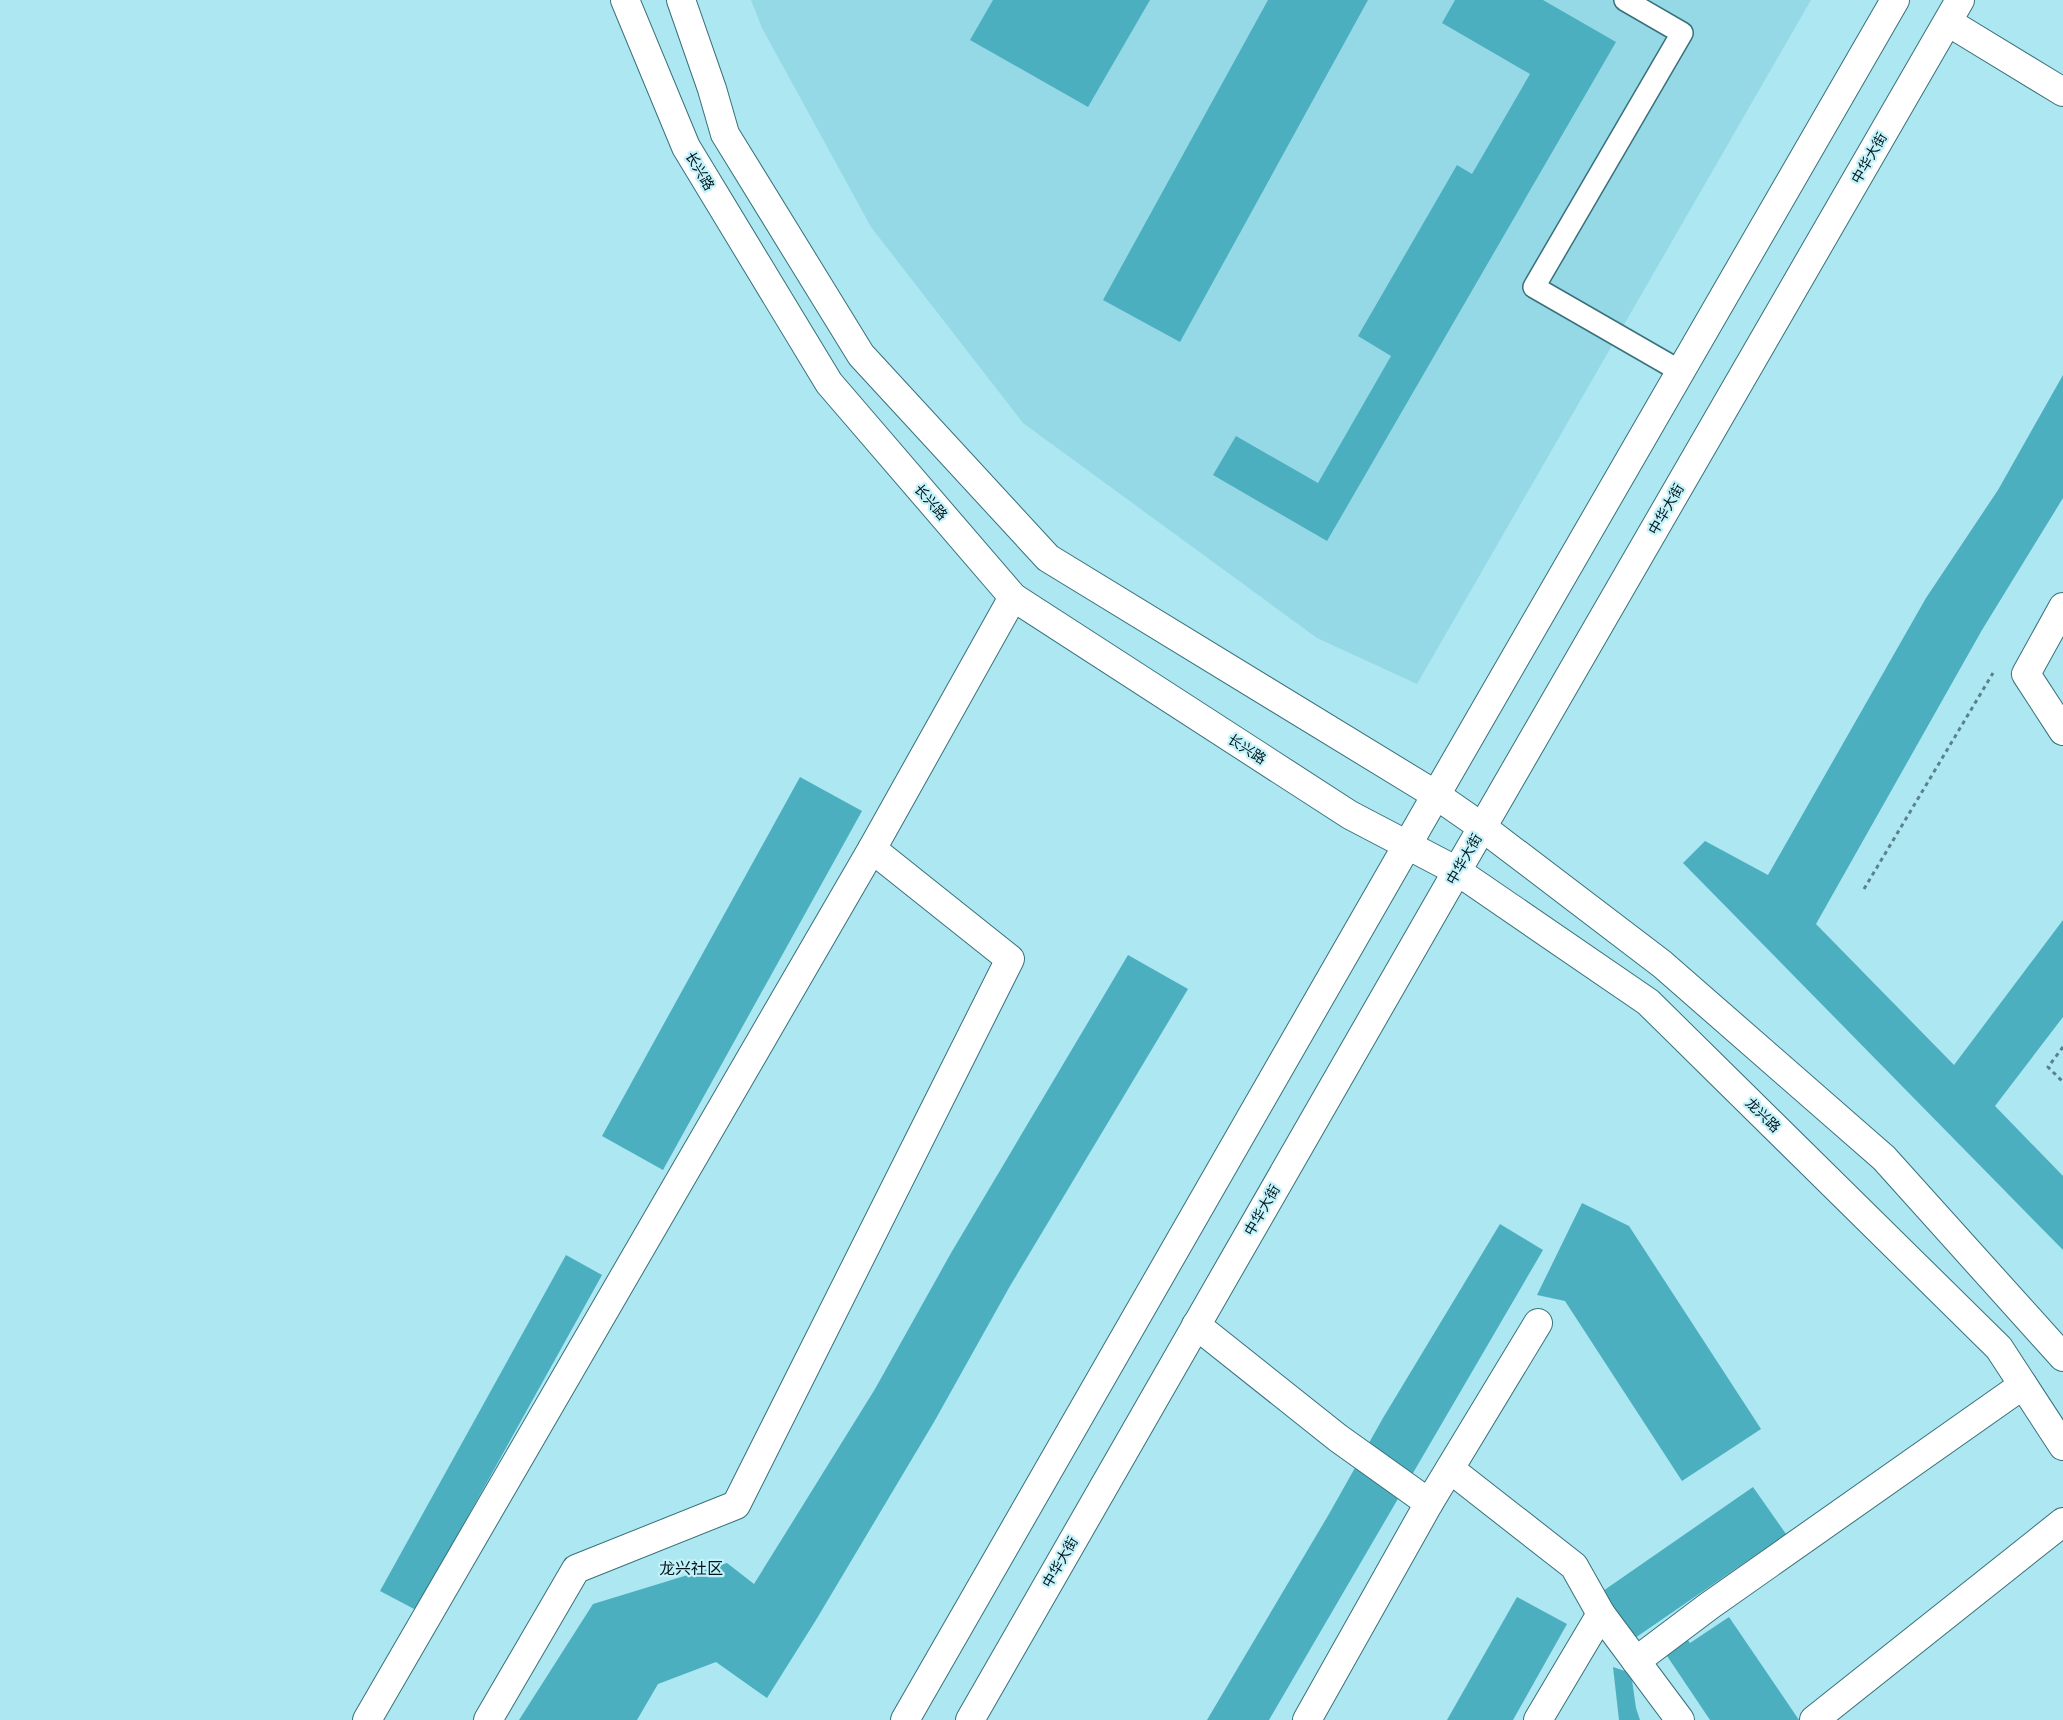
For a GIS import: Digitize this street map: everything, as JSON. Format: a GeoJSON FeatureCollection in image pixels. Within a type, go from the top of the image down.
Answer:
{"type":"FeatureCollection","features":[{"type":"Feature","properties":{"kind":"street","name":"长兴路"},"geometry":{"type":"LineString","coordinates":[[625,0],[686,147],[829,383],[1013,598],[1350,815],[1407,846]]}},
{"type":"Feature","properties":{"kind":"street"},"geometry":{"type":"LineString","coordinates":[[681,0],[712,88],[725,134],[861,355],[1048,558],[1436,794],[1662,964],[1884,1158],[2063,1357]]}},
{"type":"Feature","properties":{"kind":"street"},"geometry":{"type":"LineString","coordinates":[[905,1720],[1436,794],[1895,0]]}},
{"type":"Feature","properties":{"kind":"street"},"geometry":{"type":"LineString","coordinates":[[1954,11],[2063,92]]}},
{"type":"Feature","properties":{"kind":"street","name":"中华大街"},"geometry":{"type":"LineString","coordinates":[[970,1720],[1482,827],[1954,11]]}},
{"type":"Feature","properties":{"kind":"street"},"geometry":{"type":"LineString","coordinates":[[367,1720],[872,849],[1013,598]]}},
{"type":"Feature","properties":{"kind":"street"},"geometry":{"type":"LineString","coordinates":[[2063,607],[2026,674],[2063,730]]}},
{"type":"Feature","properties":{"kind":"street","name":"龙兴路"},"geometry":{"type":"LineString","coordinates":[[1407,846],[1457,871],[1648,1002],[1999,1348],[2063,1446]]}},
{"type":"Feature","properties":{"kind":"street"},"geometry":{"type":"LineString","coordinates":[[488,1720],[576,1569],[736,1505],[1010,959],[872,849]]}},
{"type":"Feature","properties":{"kind":"street"},"geometry":{"type":"LineString","coordinates":[[1307,1720],[1429,1503],[1538,1323]]}},
{"type":"Feature","properties":{"kind":"street"},"geometry":{"type":"LineString","coordinates":[[1196,1325],[1338,1438],[1429,1503]]}},
{"type":"Feature","properties":{"kind":"street"},"geometry":{"type":"LineString","coordinates":[[1636,1661],[1709,1606],[2023,1385]]}},
{"type":"Feature","properties":{"kind":"street"},"geometry":{"type":"LineString","coordinates":[[1450,1469],[1574,1566],[1601,1614],[1680,1720]]}},
{"type":"Feature","properties":{"kind":"street"},"geometry":{"type":"LineString","coordinates":[[1814,1720],[2063,1522]]}},
{"type":"Feature","properties":{"kind":"street"},"geometry":{"type":"LineString","coordinates":[[1538,1720],[1601,1614]]}},
{"type":"Feature","properties":{"kind":"lane"},"geometry":{"type":"LineString","coordinates":[[1625,0],[1682,33],[1534,287],[1680,372]]}},
{"type":"Feature","properties":{"kind":"path"},"geometry":{"type":"LineString","coordinates":[[1864,889],[1994,671]]}},
{"type":"Feature","properties":{"kind":"path"},"geometry":{"type":"LineString","coordinates":[[2063,1047],[2048,1067],[2063,1082]]}},
{"type":"Feature","properties":{"kind":"shaded area"},"geometry":{"type":"Polygon","coordinates":[[[751,0],[1811,0],[1417,684],[1317,638],[1023,423],[871,227],[762,28],[751,0]]]}},
{"type":"Feature","properties":{"kind":"building"},"geometry":{"type":"Polygon","coordinates":[[[993,0],[1150,0],[1088,107],[970,40],[993,0]]]}},
{"type":"Feature","properties":{"kind":"building"},"geometry":{"type":"Polygon","coordinates":[[[1268,0],[1368,0],[1180,342],[1103,300],[1268,0]]]}},
{"type":"Feature","properties":{"kind":"building"},"geometry":{"type":"Polygon","coordinates":[[[1455,0],[1543,0],[1616,42],[1327,541],[1213,475],[1236,436],[1318,483],[1391,356],[1358,336],[1457,165],[1472,174],[1530,74],[1442,23],[1455,0]]]}},
{"type":"Feature","properties":{"kind":"building"},"geometry":{"type":"Polygon","coordinates":[[[2063,375],[2063,498],[1982,630],[1816,924],[1954,1065],[2063,920],[2063,1017],[1995,1106],[2063,1176],[2063,1250],[1683,863],[1705,841],[1768,875],[1926,598],[1998,490],[2063,375]]]}},
{"type":"Feature","properties":{"kind":"building"},"geometry":{"type":"Polygon","coordinates":[[[800,777],[862,811],[663,1170],[602,1136],[800,777]]]}},
{"type":"Feature","properties":{"kind":"building"},"geometry":{"type":"Polygon","coordinates":[[[1128,955],[1188,989],[1010,1286],[934,1422],[816,1620],[767,1698],[716,1662],[658,1684],[637,1720],[519,1720],[593,1604],[727,1563],[754,1584],[875,1389],[951,1253],[1128,955]]]}},
{"type":"Feature","properties":{"kind":"building"},"geometry":{"type":"Polygon","coordinates":[[[1582,1203],[1629,1226],[1761,1429],[1682,1481],[1565,1301],[1537,1295],[1582,1203]]]}},
{"type":"Feature","properties":{"kind":"building"},"geometry":{"type":"Polygon","coordinates":[[[1500,1224],[1543,1250],[1269,1720],[1207,1720],[1329,1514],[1383,1418],[1500,1224]]]}},
{"type":"Feature","properties":{"kind":"building"},"geometry":{"type":"Polygon","coordinates":[[[566,1255],[602,1275],[416,1610],[380,1591],[566,1255]]]}},
{"type":"Feature","properties":{"kind":"building"},"geometry":{"type":"Polygon","coordinates":[[[1753,1487],[1786,1534],[1635,1638],[1603,1591],[1753,1487]]]}},
{"type":"Feature","properties":{"kind":"building"},"geometry":{"type":"Polygon","coordinates":[[[1517,1597],[1567,1624],[1513,1720],[1447,1720],[1517,1597]]]}},
{"type":"Feature","properties":{"kind":"building"},"geometry":{"type":"Polygon","coordinates":[[[1729,1617],[1799,1720],[1710,1720],[1653,1635],[1674,1621],[1690,1643],[1729,1617]]]}},
{"type":"Feature","properties":{"kind":"building"},"geometry":{"type":"Polygon","coordinates":[[[1613,1667],[1631,1673],[1636,1708],[1640,1720],[1619,1720],[1613,1667]]]}},
{"type":"Feature","properties":{"kind":"district","name":"龙兴社区"},"geometry":{"type":"Point","coordinates":[691,1568]}}]}
